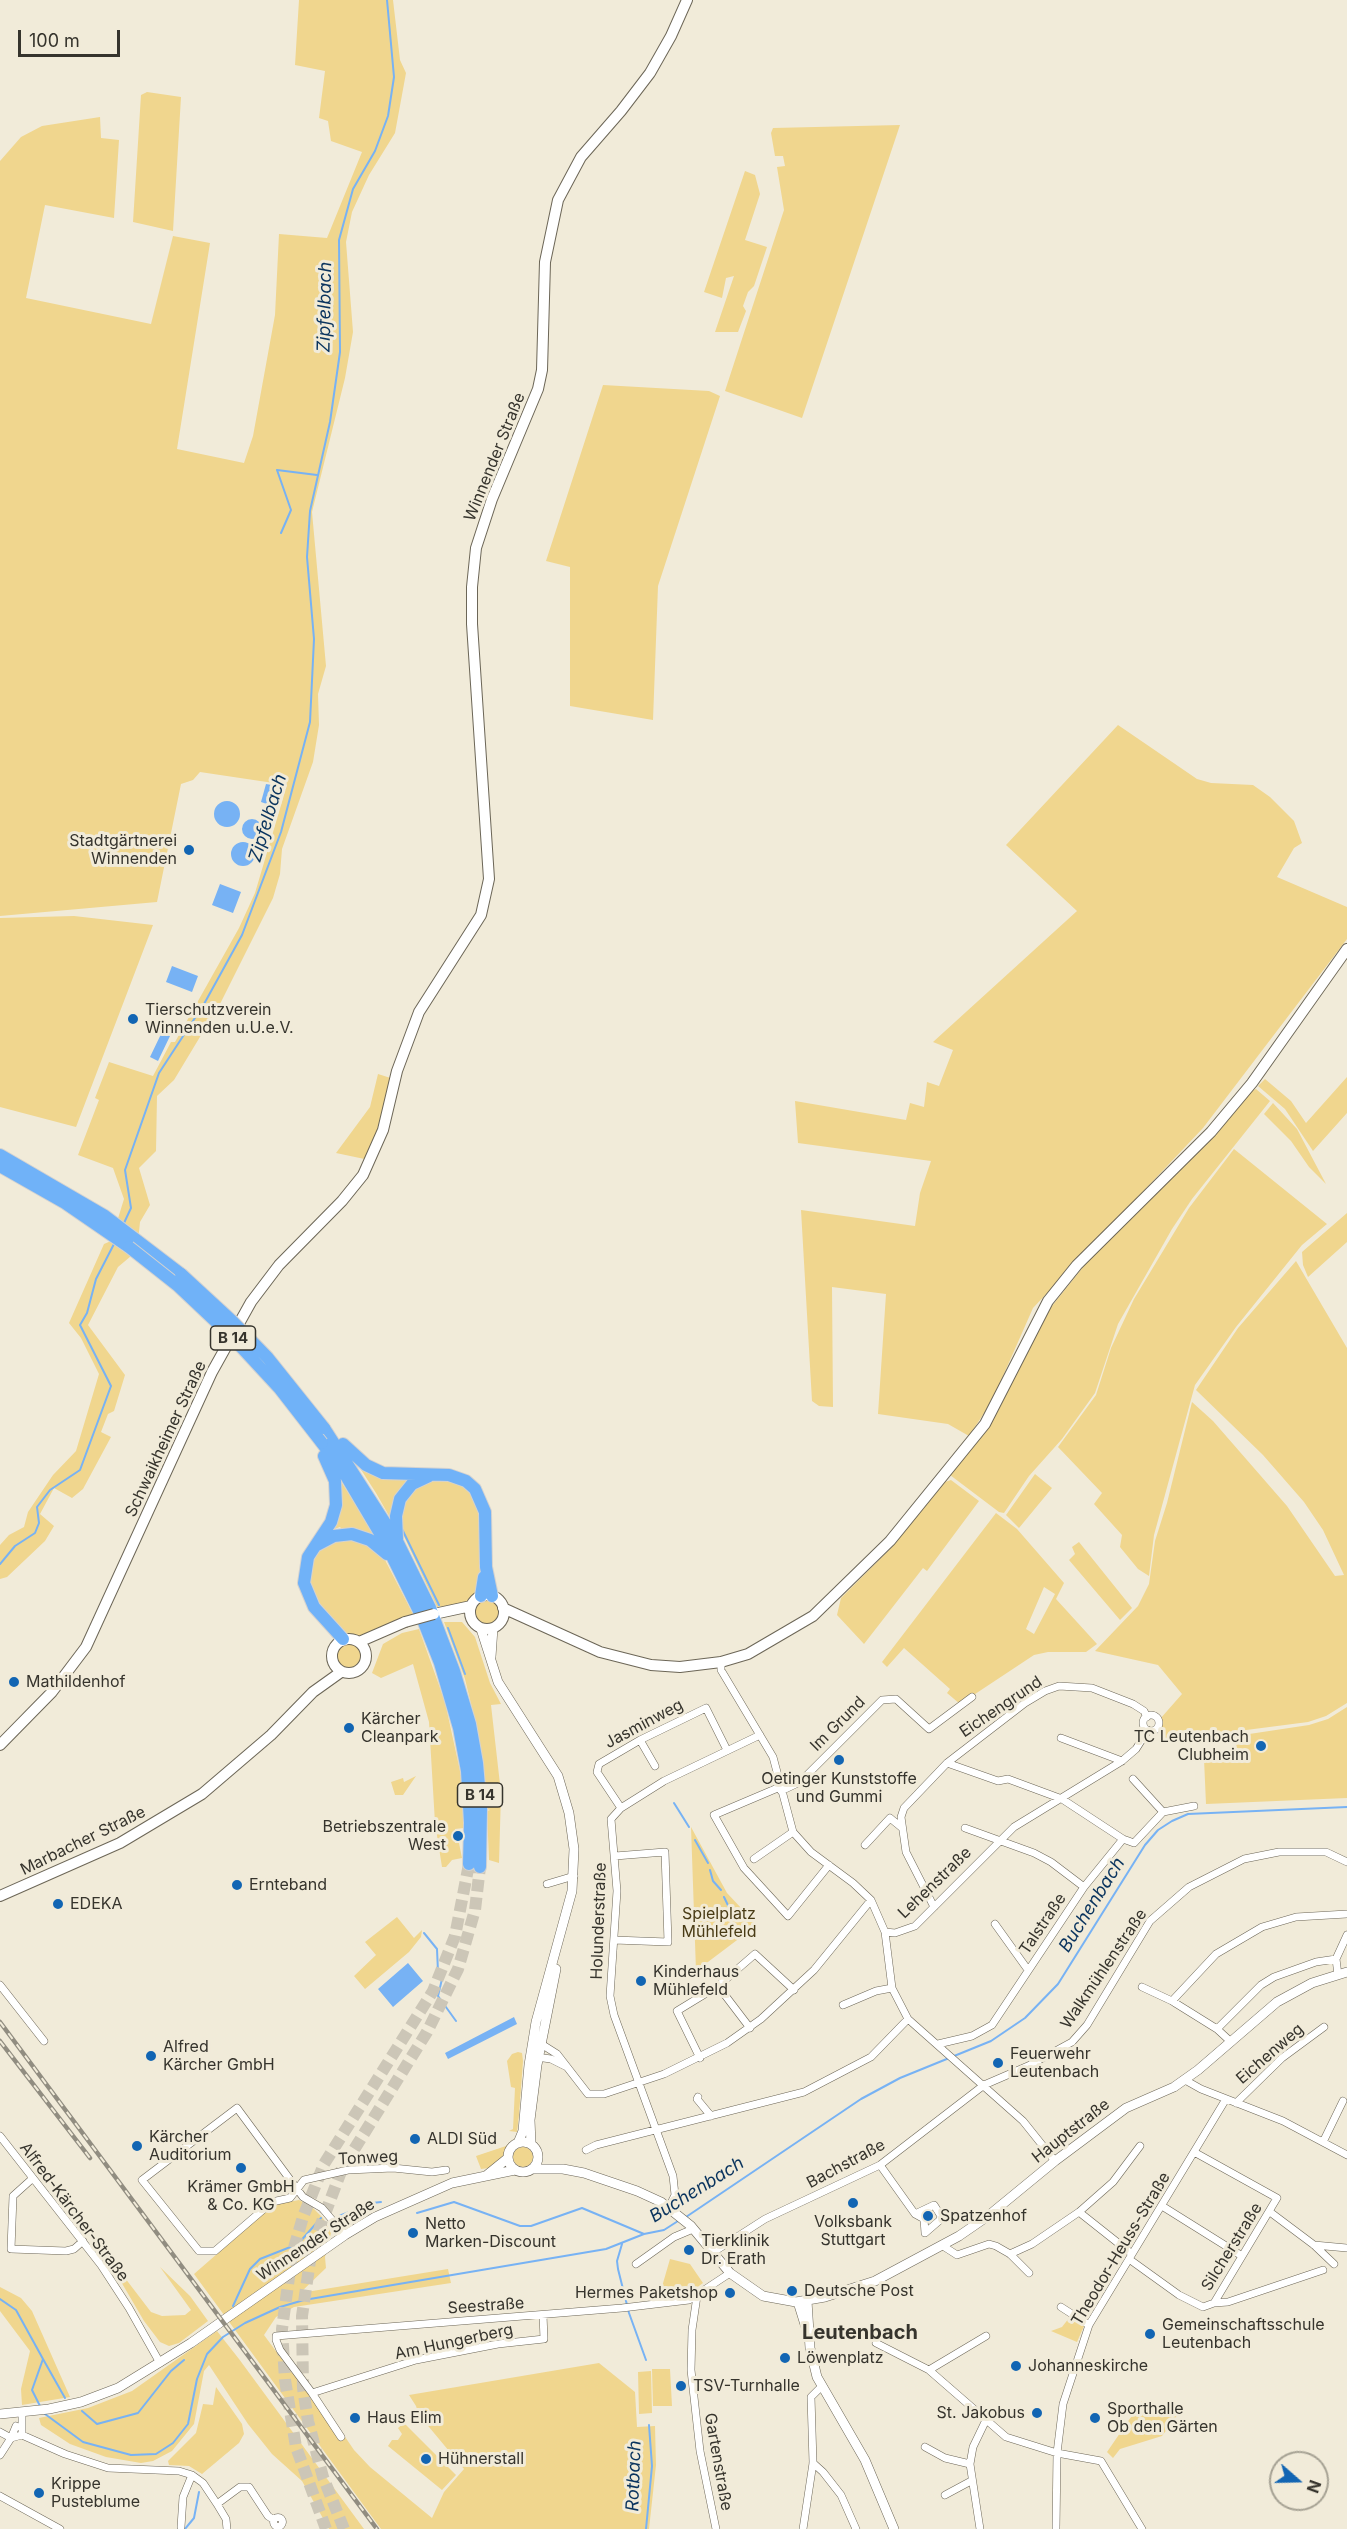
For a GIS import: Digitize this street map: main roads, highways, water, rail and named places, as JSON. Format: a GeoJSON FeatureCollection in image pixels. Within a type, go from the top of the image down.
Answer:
{"type":"FeatureCollection","features":[{"type":"Feature","properties":{"kind":"highway","name":"B 14"},"geometry":{"type":"LineString","coordinates":[[0,1155],[89,1205],[175,1269],[261,1351],[328,1435],[398,1543],[440,1631],[465,1706],[479,1778],[475,1866],[470,1799],[459,1728],[427,1628],[393,1558],[346,1476],[328,1435],[177,1285],[95,1221],[0,1166]]}},
{"type":"Feature","properties":{"kind":"highway"},"geometry":{"type":"LineString","coordinates":[[339,1642],[305,1589],[303,1577],[308,1557],[333,1516],[337,1498],[335,1481],[323,1454],[328,1435],[377,1471],[398,1475],[455,1476],[470,1485],[478,1495],[485,1512],[486,1596]]}},
{"type":"Feature","properties":{"kind":"highway"},"geometry":{"type":"LineString","coordinates":[[398,1543],[396,1516],[400,1499],[412,1484],[431,1475]]}},
{"type":"Feature","properties":{"kind":"highway"},"geometry":{"type":"LineString","coordinates":[[316,1545],[334,1536],[359,1535],[376,1544],[393,1558]]}},
{"type":"Feature","properties":{"kind":"main road","name":"Winnender Straße"},"geometry":{"type":"LineString","coordinates":[[485,821],[472,624],[473,565],[492,499],[538,389],[542,370],[545,262],[554,215],[572,169],[650,73],[671,36],[687,0]]}},
{"type":"Feature","properties":{"kind":"main road","name":"Schwaikheimer Straße"},"geometry":{"type":"LineString","coordinates":[[0,1745],[51,1692],[86,1647],[212,1372],[251,1302],[279,1265],[353,1189],[371,1160],[383,1130],[397,1071],[415,1022],[429,994],[475,926],[485,903],[489,879],[485,821]]}},
{"type":"Feature","properties":{"kind":"main road"},"geometry":{"type":"LineString","coordinates":[[362,1646],[365,1661],[360,1669],[351,1673],[341,1672],[333,1663],[331,1656],[339,1642],[362,1646],[400,1624],[471,1606],[486,1596],[503,1614],[534,1624],[600,1652],[633,1662],[680,1667],[721,1662],[761,1648],[813,1616],[890,1541],[985,1424],[1048,1301],[1077,1265],[1218,1124],[1252,1083],[1347,949]]}},
{"type":"Feature","properties":{"kind":"main road"},"geometry":{"type":"LineString","coordinates":[[470,1617],[471,1606]]}},
{"type":"Feature","properties":{"kind":"main road"},"geometry":{"type":"LineString","coordinates":[[450,1612],[470,1617],[481,1629],[493,1629],[503,1614]]}},
{"type":"Feature","properties":{"kind":"main road","name":"Marbacher Straße"},"geometry":{"type":"LineString","coordinates":[[0,1896],[120,1843],[194,1799],[272,1735],[313,1692],[333,1663]]}},
{"type":"Feature","properties":{"kind":"main road","name":"Marbacher Straße"},"geometry":{"type":"LineString","coordinates":[[313,1692],[341,1672]]}},
{"type":"Feature","properties":{"kind":"water"},"geometry":{"type":"Polygon","coordinates":[[[266,784],[283,787],[279,804],[270,805],[261,802],[266,784]]]}},
{"type":"Feature","properties":{"kind":"water"},"geometry":{"type":"Polygon","coordinates":[[[227,801],[236,805],[240,814],[236,823],[227,827],[218,823],[214,814],[218,805],[227,801]]]}},
{"type":"Feature","properties":{"kind":"water"},"geometry":{"type":"Polygon","coordinates":[[[252,819],[259,822],[262,829],[259,836],[252,839],[245,836],[242,829],[245,822],[252,819]]]}},
{"type":"Feature","properties":{"kind":"water"},"geometry":{"type":"Polygon","coordinates":[[[243,842],[252,845],[255,854],[252,863],[243,866],[234,863],[231,854],[234,845],[243,842]]]}},
{"type":"Feature","properties":{"kind":"water"},"geometry":{"type":"Polygon","coordinates":[[[220,884],[241,892],[233,913],[212,905],[220,884]]]}},
{"type":"Feature","properties":{"kind":"water"},"geometry":{"type":"Polygon","coordinates":[[[172,966],[198,976],[192,992],[166,982],[172,966]]]}},
{"type":"Feature","properties":{"kind":"water"},"geometry":{"type":"Polygon","coordinates":[[[162,1032],[170,1036],[158,1061],[150,1057],[162,1032]]]}},
{"type":"Feature","properties":{"kind":"water"},"geometry":{"type":"Polygon","coordinates":[[[408,1963],[423,1981],[393,2007],[378,1989],[408,1963]]]}},
{"type":"Feature","properties":{"kind":"water"},"geometry":{"type":"Polygon","coordinates":[[[514,2017],[517,2024],[448,2059],[445,2053],[514,2017]]]}},
{"type":"Feature","properties":{"kind":"waterway","name":"Zipfelbach"},"geometry":{"type":"LineString","coordinates":[[124,1223],[131,1208],[125,1170],[159,1073],[204,1004],[242,935],[281,832],[310,722],[314,639],[307,557],[310,511],[330,422],[340,352],[339,240],[353,189],[375,151],[388,116],[394,77],[387,0]]}},
{"type":"Feature","properties":{"kind":"waterway"},"geometry":{"type":"LineString","coordinates":[[281,533],[291,510],[277,470],[317,475]]}},
{"type":"Feature","properties":{"kind":"waterway","name":"Zipfelbach"},"geometry":{"type":"LineString","coordinates":[[0,1564],[15,1546],[35,1533],[39,1523],[37,1507],[50,1490],[80,1470],[111,1386],[80,1325],[87,1313],[96,1279],[115,1242]]}},
{"type":"Feature","properties":{"kind":"waterway"},"geometry":{"type":"LineString","coordinates":[[402,1529],[439,1605]]}},
{"type":"Feature","properties":{"kind":"waterway"},"geometry":{"type":"LineString","coordinates":[[448,1628],[465,1674]]}},
{"type":"Feature","properties":{"kind":"waterway"},"geometry":{"type":"LineString","coordinates":[[674,1803],[689,1827]]}},
{"type":"Feature","properties":{"kind":"waterway","name":"Buchenbach"},"geometry":{"type":"LineString","coordinates":[[686,2217],[861,2099],[900,2078],[991,2041],[1025,2018],[1058,1984],[1145,1845],[1158,1830],[1172,1821],[1188,1814],[1347,1807]]}},
{"type":"Feature","properties":{"kind":"waterway"},"geometry":{"type":"LineString","coordinates":[[695,1840],[708,1863]]}},
{"type":"Feature","properties":{"kind":"waterway"},"geometry":{"type":"LineString","coordinates":[[710,1870],[713,1881],[721,1890]]}},
{"type":"Feature","properties":{"kind":"waterway"},"geometry":{"type":"LineString","coordinates":[[724,1897],[735,1920]]}},
{"type":"Feature","properties":{"kind":"waterway"},"geometry":{"type":"LineString","coordinates":[[424,1933],[437,1949],[438,1972],[442,1979],[438,1996],[456,2021]]}},
{"type":"Feature","properties":{"kind":"waterway"},"geometry":{"type":"LineString","coordinates":[[339,2216],[372,2203],[381,2202]]}},
{"type":"Feature","properties":{"kind":"waterway"},"geometry":{"type":"LineString","coordinates":[[417,2213],[454,2202],[520,2226],[531,2226],[582,2208],[644,2234]]}},
{"type":"Feature","properties":{"kind":"waterway"},"geometry":{"type":"LineString","coordinates":[[233,2306],[250,2269],[260,2259],[298,2244],[321,2218]]}},
{"type":"Feature","properties":{"kind":"waterway","name":"Buchenbach"},"geometry":{"type":"LineString","coordinates":[[45,2414],[83,2442],[131,2455],[156,2454],[173,2443],[188,2424],[197,2379],[207,2354],[223,2337],[245,2323],[280,2307],[304,2300],[606,2249],[644,2234],[664,2230],[678,2221]]}},
{"type":"Feature","properties":{"kind":"waterway","name":"Rotbach"},"geometry":{"type":"LineString","coordinates":[[622,2244],[617,2261],[618,2269],[629,2313],[646,2360]]}},
{"type":"Feature","properties":{"kind":"waterway","name":"Buchenbach"},"geometry":{"type":"LineString","coordinates":[[0,2299],[16,2310],[43,2359],[32,2390],[40,2406]]}},
{"type":"Feature","properties":{"kind":"waterway"},"geometry":{"type":"LineString","coordinates":[[43,2359],[65,2398]]}},
{"type":"Feature","properties":{"kind":"waterway"},"geometry":{"type":"LineString","coordinates":[[82,2411],[97,2424],[138,2413],[171,2371],[184,2360]]}},
{"type":"Feature","properties":{"kind":"waterway","name":"Rotbach"},"geometry":{"type":"LineString","coordinates":[[646,2529],[652,2466],[649,2425]]}},
{"type":"Feature","properties":{"kind":"waterway"},"geometry":{"type":"LineString","coordinates":[[185,2529],[194,2518],[199,2492]]}},
{"type":"Feature","properties":{"kind":"tunnel"},"geometry":{"type":"LineString","coordinates":[[326,2529],[296,2447],[285,2380],[282,2329],[292,2255],[303,2217],[324,2164],[433,1991],[455,1936],[469,1864]]}},
{"type":"Feature","properties":{"kind":"tunnel"},"geometry":{"type":"LineString","coordinates":[[344,2529],[323,2477],[308,2421],[303,2388],[302,2316],[310,2261],[342,2169],[427,2032],[458,1969],[475,1910],[480,1867]]}},
{"type":"Feature","properties":{"kind":"railway"},"geometry":{"type":"LineString","coordinates":[[0,2022],[377,2529]]}},
{"type":"Feature","properties":{"kind":"railway"},"geometry":{"type":"LineString","coordinates":[[0,2041],[90,2158]]}},
{"type":"Feature","properties":{"kind":"place","name":"Stadtgärtnerei Winnenden"},"geometry":{"type":"Point","coordinates":[189,850]}},
{"type":"Feature","properties":{"kind":"place","name":"Tierschutzverein Winnenden u.U.e.V."},"geometry":{"type":"Point","coordinates":[133,1019]}},
{"type":"Feature","properties":{"kind":"place","name":"Mathildenhof"},"geometry":{"type":"Point","coordinates":[14,1682]}},
{"type":"Feature","properties":{"kind":"place","name":"Kärcher Cleanpark"},"geometry":{"type":"Point","coordinates":[349,1728]}},
{"type":"Feature","properties":{"kind":"place","name":"TC Leutenbach Clubheim"},"geometry":{"type":"Point","coordinates":[1261,1746]}},
{"type":"Feature","properties":{"kind":"place","name":"Oetinger Kunststoffe und Gummi"},"geometry":{"type":"Point","coordinates":[839,1760]}},
{"type":"Feature","properties":{"kind":"place","name":"Betriebszentrale West"},"geometry":{"type":"Point","coordinates":[458,1836]}},
{"type":"Feature","properties":{"kind":"place","name":"Ernteband"},"geometry":{"type":"Point","coordinates":[237,1885]}},
{"type":"Feature","properties":{"kind":"place","name":"EDEKA"},"geometry":{"type":"Point","coordinates":[58,1904]}},
{"type":"Feature","properties":{"kind":"place","name":"Kinderhaus Mühlefeld"},"geometry":{"type":"Point","coordinates":[641,1981]}},
{"type":"Feature","properties":{"kind":"place","name":"Alfred Kärcher GmbH"},"geometry":{"type":"Point","coordinates":[151,2056]}},
{"type":"Feature","properties":{"kind":"place","name":"Feuerwehr Leutenbach"},"geometry":{"type":"Point","coordinates":[998,2063]}},
{"type":"Feature","properties":{"kind":"place","name":"ALDI Süd"},"geometry":{"type":"Point","coordinates":[415,2139]}},
{"type":"Feature","properties":{"kind":"place","name":"Kärcher Auditorium"},"geometry":{"type":"Point","coordinates":[137,2146]}},
{"type":"Feature","properties":{"kind":"place","name":"Krämer GmbH & Co. KG"},"geometry":{"type":"Point","coordinates":[241,2168]}},
{"type":"Feature","properties":{"kind":"place","name":"Volksbank Stuttgart"},"geometry":{"type":"Point","coordinates":[853,2203]}},
{"type":"Feature","properties":{"kind":"place","name":"Spatzenhof"},"geometry":{"type":"Point","coordinates":[928,2216]}},
{"type":"Feature","properties":{"kind":"place","name":"Netto Marken-Discount"},"geometry":{"type":"Point","coordinates":[413,2233]}},
{"type":"Feature","properties":{"kind":"place","name":"Tierklinik Dr. Erath"},"geometry":{"type":"Point","coordinates":[689,2250]}},
{"type":"Feature","properties":{"kind":"place","name":"Deutsche Post"},"geometry":{"type":"Point","coordinates":[792,2291]}},
{"type":"Feature","properties":{"kind":"place","name":"Hermes Paketshop"},"geometry":{"type":"Point","coordinates":[730,2293]}},
{"type":"Feature","properties":{"kind":"place","name":"Gemeinschaftsschule Leutenbach"},"geometry":{"type":"Point","coordinates":[1150,2334]}},
{"type":"Feature","properties":{"kind":"place","name":"Löwenplatz"},"geometry":{"type":"Point","coordinates":[785,2358]}},
{"type":"Feature","properties":{"kind":"place","name":"Johanneskirche"},"geometry":{"type":"Point","coordinates":[1016,2366]}},
{"type":"Feature","properties":{"kind":"place","name":"TSV-Turnhalle"},"geometry":{"type":"Point","coordinates":[681,2386]}},
{"type":"Feature","properties":{"kind":"place","name":"St. Jakobus"},"geometry":{"type":"Point","coordinates":[1037,2413]}},
{"type":"Feature","properties":{"kind":"place","name":"Haus Elim"},"geometry":{"type":"Point","coordinates":[355,2418]}},
{"type":"Feature","properties":{"kind":"place","name":"Sporthalle Ob den Gärten"},"geometry":{"type":"Point","coordinates":[1095,2418]}},
{"type":"Feature","properties":{"kind":"place","name":"Hühnerstall"},"geometry":{"type":"Point","coordinates":[426,2459]}},
{"type":"Feature","properties":{"kind":"place","name":"Krippe Pusteblume"},"geometry":{"type":"Point","coordinates":[39,2493]}},
{"type":"Feature","properties":{"kind":"district","name":"Leutenbach"},"geometry":{"type":"Point","coordinates":[860,2333]}},
{"type":"Feature","properties":{"kind":"park label","name":"Spielplatz Mühlefeld"},"geometry":{"type":"Point","coordinates":[719,1923]}}]}
